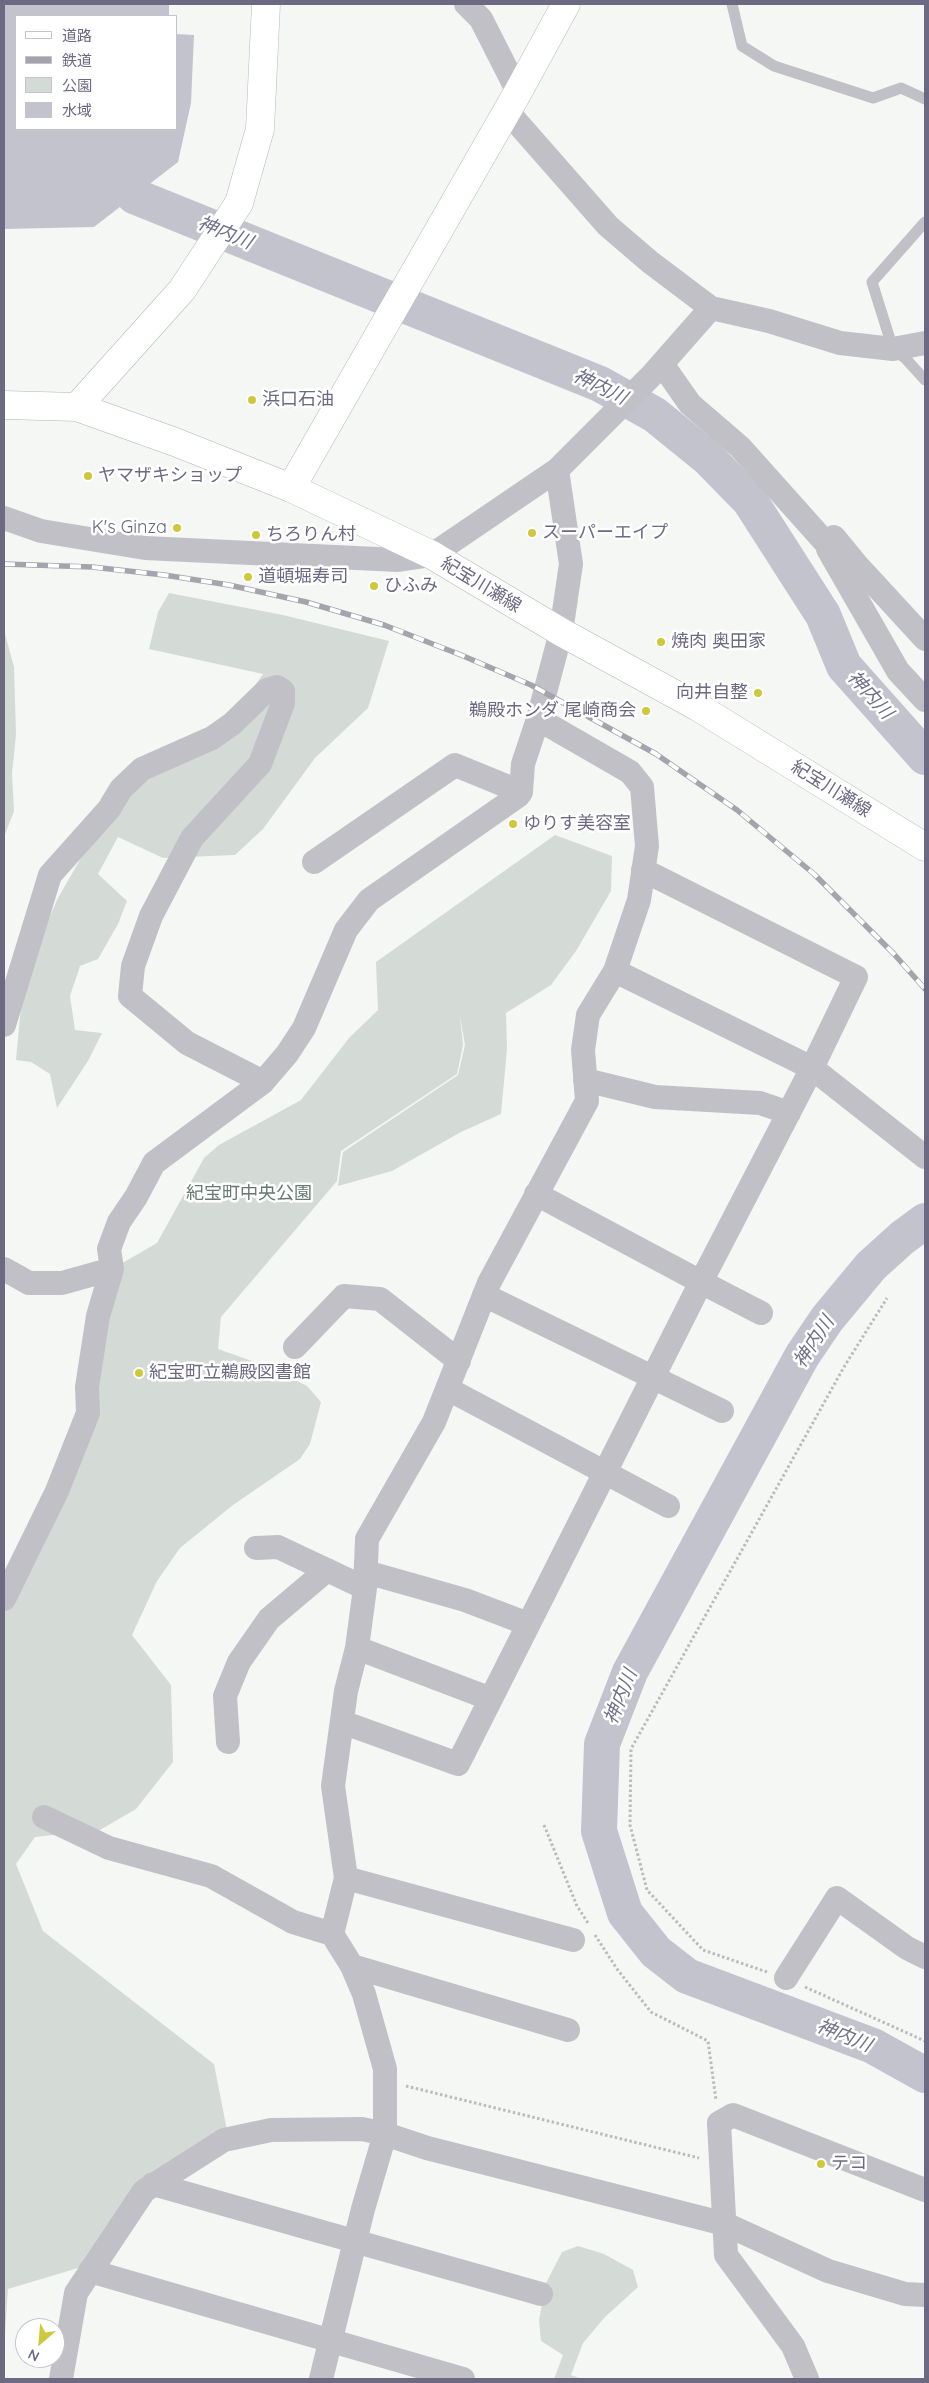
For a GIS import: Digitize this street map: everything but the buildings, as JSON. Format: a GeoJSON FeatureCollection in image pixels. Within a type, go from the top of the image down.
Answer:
{"type":"FeatureCollection","features":[{"type":"Feature","properties":{"kind":"main road"},"geometry":{"type":"LineString","coordinates":[[77,407],[182,290],[239,203],[260,129],[266,4]]}},
{"type":"Feature","properties":{"kind":"main road"},"geometry":{"type":"LineString","coordinates":[[291,488],[513,101],[566,4]]}},
{"type":"Feature","properties":{"kind":"main road","name":"紀宝川瀬線"},"geometry":{"type":"LineString","coordinates":[[4,405],[77,407],[175,442],[291,488],[432,555],[561,632],[698,707],[925,847]]}},
{"type":"Feature","properties":{"kind":"street"},"geometry":{"type":"LineString","coordinates":[[466,4],[481,19],[513,101],[608,226],[650,262],[711,308],[769,321],[840,343],[893,349],[925,343]]}},
{"type":"Feature","properties":{"kind":"street"},"geometry":{"type":"LineString","coordinates":[[4,518],[41,531],[145,548],[398,560],[432,555],[557,470],[595,434],[657,369],[711,308]]}},
{"type":"Feature","properties":{"kind":"street"},"geometry":{"type":"LineString","coordinates":[[657,369],[690,404],[740,447],[824,541],[898,671],[925,700]]}},
{"type":"Feature","properties":{"kind":"street"},"geometry":{"type":"LineString","coordinates":[[4,1599],[58,1491],[88,1413],[87,1387],[98,1316],[112,1269],[109,1249],[119,1222],[154,1163],[263,1082],[304,1028],[346,930],[369,900],[518,796],[521,792],[523,764],[538,719],[561,632],[571,564],[557,470]]}},
{"type":"Feature","properties":{"kind":"street"},"geometry":{"type":"LineString","coordinates":[[824,541],[834,537],[856,565],[925,639]]}},
{"type":"Feature","properties":{"kind":"street"},"geometry":{"type":"LineString","coordinates":[[4,1025],[50,875],[109,809],[121,789],[142,769],[212,738],[232,724],[267,690],[277,687],[283,691],[283,703],[260,764],[192,838],[151,916],[133,966],[130,996],[187,1044],[263,1082]]}},
{"type":"Feature","properties":{"kind":"street"},"geometry":{"type":"LineString","coordinates":[[332,1934],[346,1878],[333,1786],[346,1691],[357,1648],[366,1580],[368,1539],[434,1422],[484,1295],[587,1101],[583,1050],[588,1015],[615,971],[638,900],[647,846],[642,787],[630,772],[538,719]]}},
{"type":"Feature","properties":{"kind":"street"},"geometry":{"type":"LineString","coordinates":[[314,862],[455,765],[521,792]]}},
{"type":"Feature","properties":{"kind":"street"},"geometry":{"type":"LineString","coordinates":[[342,1722],[458,1764],[812,1068],[856,977],[643,870]]}},
{"type":"Feature","properties":{"kind":"street"},"geometry":{"type":"LineString","coordinates":[[615,971],[812,1068],[925,1157]]}},
{"type":"Feature","properties":{"kind":"street"},"geometry":{"type":"LineString","coordinates":[[585,1080],[655,1097],[760,1103],[789,1113]]}},
{"type":"Feature","properties":{"kind":"street"},"geometry":{"type":"LineString","coordinates":[[536,1194],[761,1313]]}},
{"type":"Feature","properties":{"kind":"street"},"geometry":{"type":"LineString","coordinates":[[4,1269],[29,1283],[62,1283],[112,1269]]}},
{"type":"Feature","properties":{"kind":"street"},"geometry":{"type":"LineString","coordinates":[[484,1295],[722,1411]]}},
{"type":"Feature","properties":{"kind":"street"},"geometry":{"type":"LineString","coordinates":[[295,1346],[344,1296],[380,1299],[459,1361]]}},
{"type":"Feature","properties":{"kind":"street"},"geometry":{"type":"LineString","coordinates":[[448,1389],[668,1506]]}},
{"type":"Feature","properties":{"kind":"street"},"geometry":{"type":"LineString","coordinates":[[256,1548],[278,1547],[327,1570],[465,1600],[528,1624]]}},
{"type":"Feature","properties":{"kind":"street"},"geometry":{"type":"LineString","coordinates":[[228,1742],[225,1696],[239,1662],[269,1619],[327,1570]]}},
{"type":"Feature","properties":{"kind":"street"},"geometry":{"type":"LineString","coordinates":[[357,1648],[491,1699]]}},
{"type":"Feature","properties":{"kind":"street"},"geometry":{"type":"LineString","coordinates":[[44,1817],[109,1848],[211,1876],[293,1922],[332,1934],[352,1966],[364,1994],[385,2069],[385,2134],[355,2241],[321,2379]]}},
{"type":"Feature","properties":{"kind":"street"},"geometry":{"type":"LineString","coordinates":[[346,1878],[573,1940]]}},
{"type":"Feature","properties":{"kind":"street"},"geometry":{"type":"LineString","coordinates":[[786,1978],[837,1898],[907,1948],[925,1957]]}},
{"type":"Feature","properties":{"kind":"street"},"geometry":{"type":"LineString","coordinates":[[352,1966],[568,2030]]}},
{"type":"Feature","properties":{"kind":"street"},"geometry":{"type":"LineString","coordinates":[[807,2379],[793,2346],[726,2255],[719,2123],[733,2115],[925,2190]]}},
{"type":"Feature","properties":{"kind":"street"},"geometry":{"type":"LineString","coordinates":[[62,2379],[76,2293],[144,2191],[224,2140],[271,2130],[362,2129],[385,2134],[427,2148],[725,2224],[828,2271],[905,2294],[925,2295]]}},
{"type":"Feature","properties":{"kind":"street"},"geometry":{"type":"LineString","coordinates":[[153,2184],[541,2294]]}},
{"type":"Feature","properties":{"kind":"street"},"geometry":{"type":"LineString","coordinates":[[90,2270],[463,2379]]}},
{"type":"Feature","properties":{"kind":"lane"},"geometry":{"type":"LineString","coordinates":[[732,4],[742,46],[774,66],[873,98],[901,88],[925,99]]}},
{"type":"Feature","properties":{"kind":"lane"},"geometry":{"type":"LineString","coordinates":[[925,222],[872,282],[893,349],[906,359],[925,380]]}},
{"type":"Feature","properties":{"kind":"path"},"geometry":{"type":"LineString","coordinates":[[887,1298],[844,1367],[631,1749],[630,1825],[647,1890],[704,1950],[786,1978],[925,2041]]}},
{"type":"Feature","properties":{"kind":"path"},"geometry":{"type":"LineString","coordinates":[[544,1825],[577,1906],[617,1969],[651,2012],[708,2041],[719,2123]]}},
{"type":"Feature","properties":{"kind":"path"},"geometry":{"type":"LineString","coordinates":[[384,2080],[721,2164]]}},
{"type":"Feature","properties":{"kind":"green space"},"geometry":{"type":"Polygon","coordinates":[[[169,593],[283,615],[389,641],[368,708],[315,758],[263,829],[235,855],[163,858],[118,837],[98,874],[127,901],[118,924],[98,959],[80,966],[70,996],[75,1030],[102,1033],[88,1061],[57,1108],[50,1074],[31,1062],[16,1060],[24,974],[58,898],[109,809],[151,765],[224,730],[263,674],[149,649],[158,612],[169,593]]]}},
{"type":"Feature","properties":{"kind":"green space"},"geometry":{"type":"Polygon","coordinates":[[[4,630],[14,667],[16,735],[12,773],[14,811],[4,837],[4,630]]]}},
{"type":"Feature","properties":{"kind":"green space","name":"紀宝町中央公園"},"geometry":{"type":"Polygon","coordinates":[[[555,835],[612,856],[611,891],[576,951],[551,985],[506,1013],[507,1049],[501,1114],[461,1132],[392,1171],[338,1186],[343,1152],[458,1075],[465,1045],[460,1016],[463,1045],[457,1074],[341,1151],[337,1181],[221,1317],[218,1349],[269,1367],[307,1386],[321,1402],[310,1444],[300,1459],[233,1505],[180,1548],[157,1581],[132,1635],[171,1685],[173,1762],[136,1809],[100,1830],[35,1837],[16,1864],[43,1931],[214,2064],[227,2130],[78,2268],[8,2289],[4,2349],[4,1613],[15,1595],[57,1491],[112,1269],[157,1243],[204,1158],[219,1145],[301,1100],[349,1038],[378,1010],[376,962],[555,835]]]}},
{"type":"Feature","properties":{"kind":"green space"},"geometry":{"type":"Polygon","coordinates":[[[578,2246],[604,2254],[633,2270],[638,2287],[605,2317],[583,2343],[571,2375],[582,2379],[554,2379],[563,2355],[541,2341],[539,2320],[546,2283],[562,2252],[578,2246]]]}},
{"type":"Feature","properties":{"kind":"water"},"geometry":{"type":"Polygon","coordinates":[[[4,4],[169,4],[169,15],[15,15],[15,130],[178,130],[178,34],[194,35],[191,103],[178,162],[94,227],[4,229],[4,4]]]}},
{"type":"Feature","properties":{"kind":"waterway","name":"神内川"},"geometry":{"type":"LineString","coordinates":[[134,196],[600,384],[655,415],[708,458],[750,501],[823,615],[844,666],[925,757]]}},
{"type":"Feature","properties":{"kind":"waterway","name":"神内川"},"geometry":{"type":"LineString","coordinates":[[925,1221],[902,1238],[871,1266],[827,1319],[802,1356],[630,1672],[602,1744],[599,1831],[625,1913],[656,1952],[687,1976],[873,2046],[925,2075]]}},
{"type":"Feature","properties":{"kind":"railway"},"geometry":{"type":"LineString","coordinates":[[4,564],[92,567],[164,575],[229,585],[306,602],[384,625],[531,685],[656,754],[737,810],[814,874],[894,954],[925,989]]}},
{"type":"Feature","properties":{"kind":"place","name":"浜口石油"},"geometry":{"type":"Point","coordinates":[252,400]}},
{"type":"Feature","properties":{"kind":"place","name":"ヤマザキショップ"},"geometry":{"type":"Point","coordinates":[88,476]}},
{"type":"Feature","properties":{"kind":"place","name":"K's Ginza"},"geometry":{"type":"Point","coordinates":[177,528]}},
{"type":"Feature","properties":{"kind":"place","name":"スーパーエイプ"},"geometry":{"type":"Point","coordinates":[532,533]}},
{"type":"Feature","properties":{"kind":"place","name":"ちろりん村"},"geometry":{"type":"Point","coordinates":[256,535]}},
{"type":"Feature","properties":{"kind":"place","name":"道頓堀寿司"},"geometry":{"type":"Point","coordinates":[248,577]}},
{"type":"Feature","properties":{"kind":"place","name":"ひふみ"},"geometry":{"type":"Point","coordinates":[374,586]}},
{"type":"Feature","properties":{"kind":"place","name":"焼肉 奥田家"},"geometry":{"type":"Point","coordinates":[661,642]}},
{"type":"Feature","properties":{"kind":"place","name":"向井自整"},"geometry":{"type":"Point","coordinates":[758,693]}},
{"type":"Feature","properties":{"kind":"place","name":"鵜殿ホンダ 尾崎商会"},"geometry":{"type":"Point","coordinates":[646,711]}},
{"type":"Feature","properties":{"kind":"place","name":"ゆりす美容室"},"geometry":{"type":"Point","coordinates":[513,824]}},
{"type":"Feature","properties":{"kind":"place","name":"紀宝町立鵜殿図書館"},"geometry":{"type":"Point","coordinates":[139,1373]}},
{"type":"Feature","properties":{"kind":"place","name":"テコ"},"geometry":{"type":"Point","coordinates":[821,2164]}}]}
